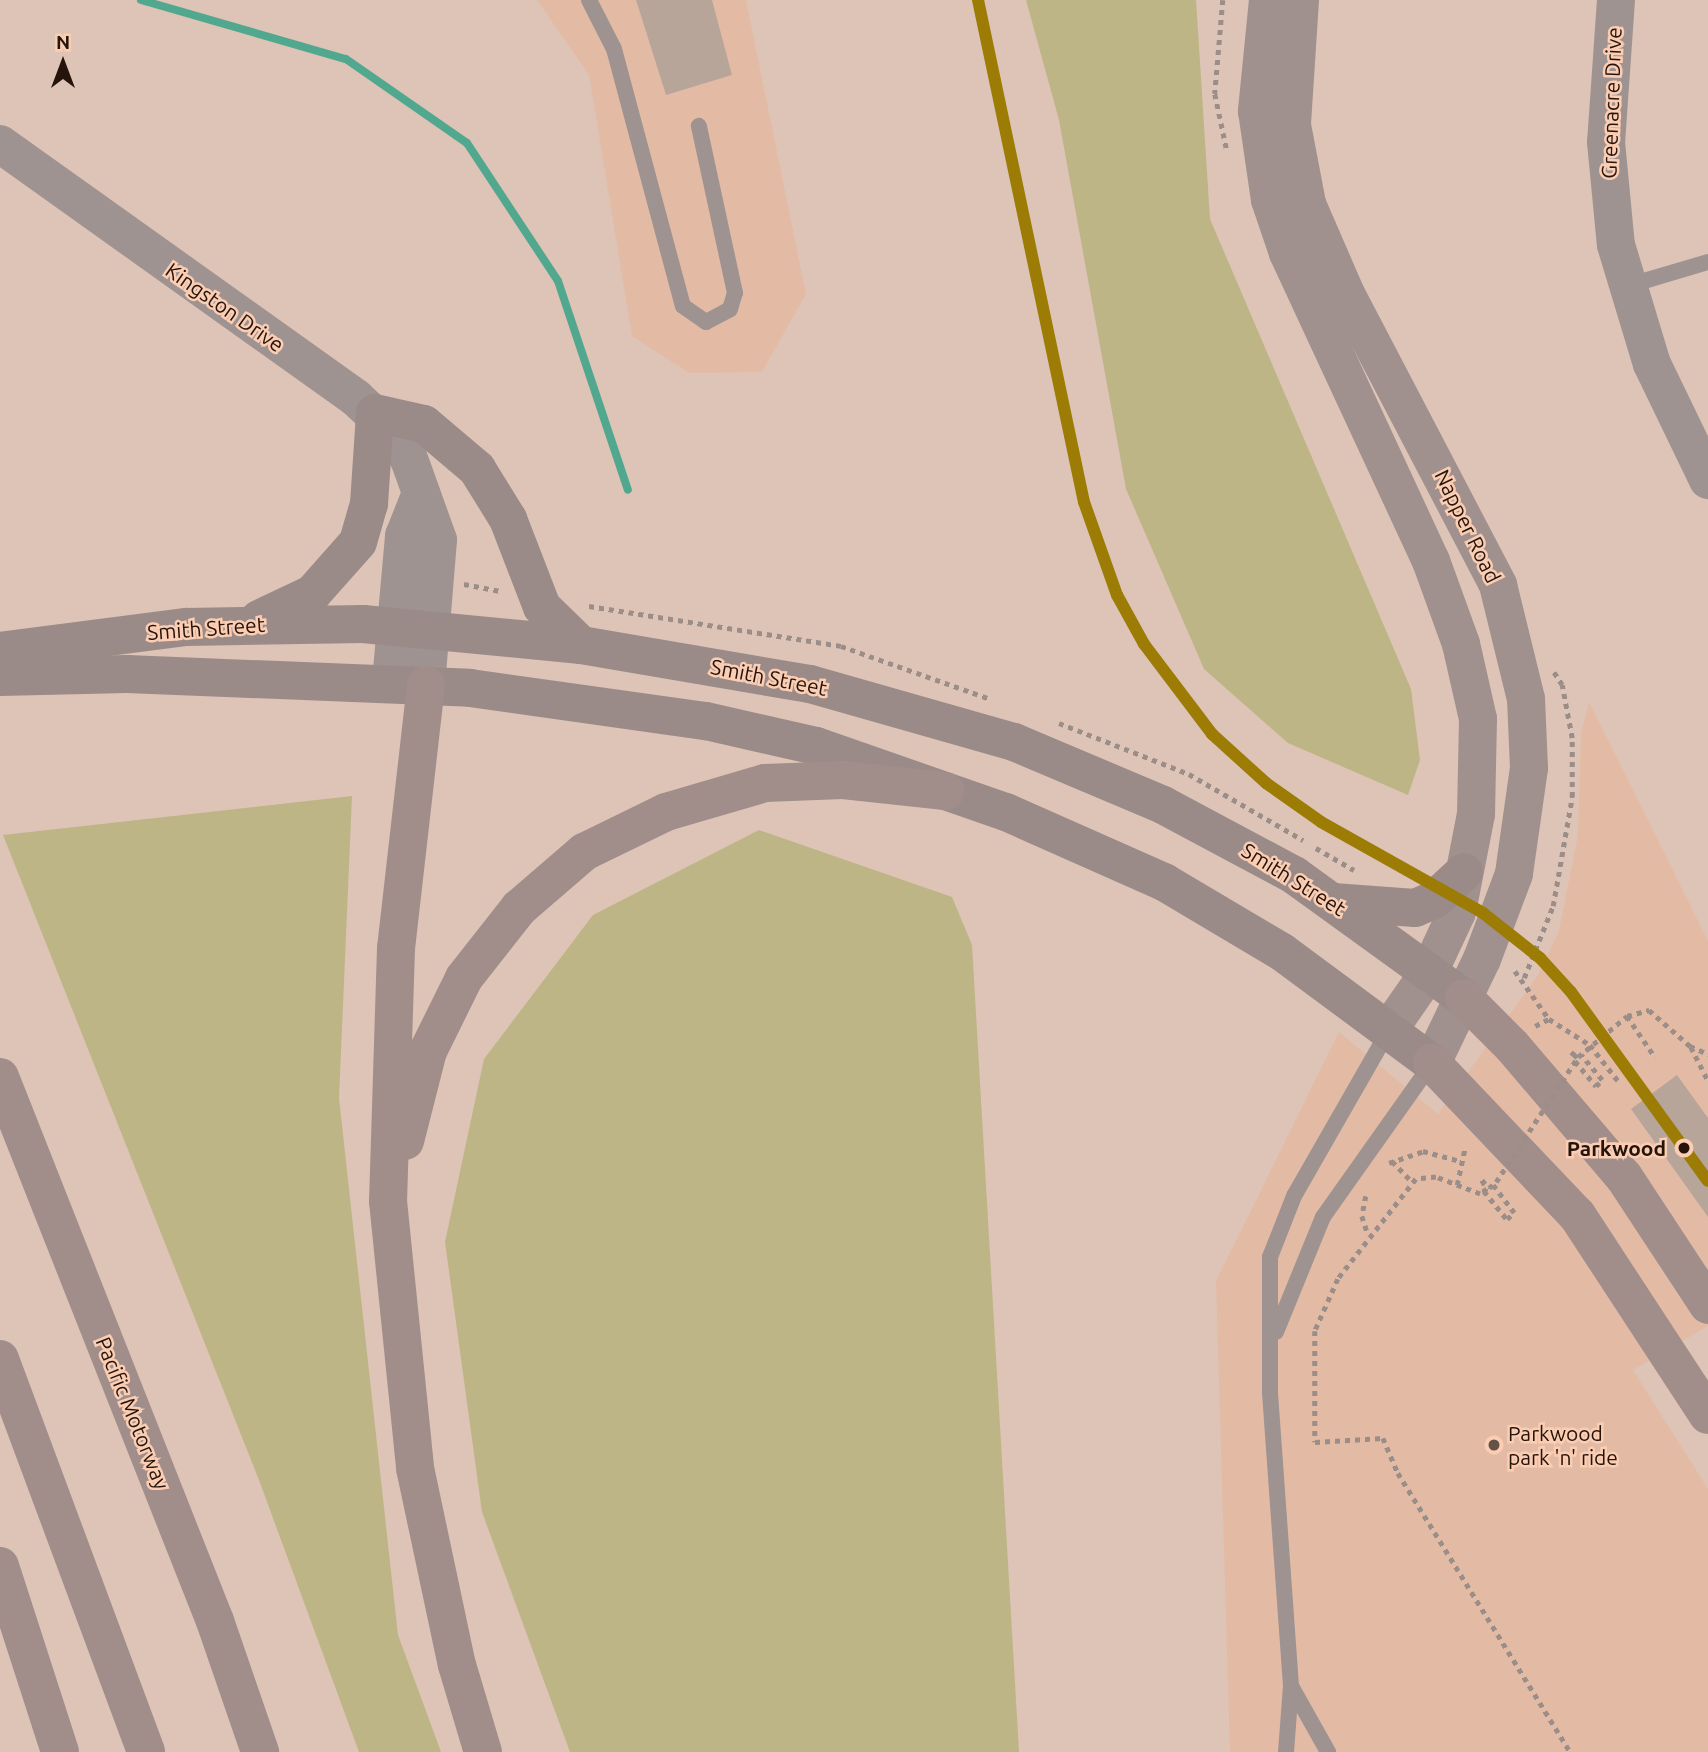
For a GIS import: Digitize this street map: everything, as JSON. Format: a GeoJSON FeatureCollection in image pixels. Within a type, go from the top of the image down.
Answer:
{"type":"FeatureCollection","features":[{"type":"Feature","properties":{"kind":"highway"},"geometry":{"type":"LineString","coordinates":[[408,683],[395,962],[388,1201],[415,1468],[451,1640],[483,1752]]}},
{"type":"Feature","properties":{"kind":"highway"},"geometry":{"type":"LineString","coordinates":[[388,1201],[414,1094],[445,1011],[490,940],[548,880],[584,852],[666,812],[765,783],[843,780],[945,791]]}},
{"type":"Feature","properties":{"kind":"highway"},"geometry":{"type":"LineString","coordinates":[[1464,998],[1534,1070],[1624,1177],[1708,1305]]}},
{"type":"Feature","properties":{"kind":"highway"},"geometry":{"type":"LineString","coordinates":[[1432,1063],[1577,1215],[1708,1415]]}},
{"type":"Feature","properties":{"kind":"highway","name":"Pacific Motorway"},"geometry":{"type":"LineString","coordinates":[[0,1077],[215,1621],[260,1752]]}},
{"type":"Feature","properties":{"kind":"highway"},"geometry":{"type":"LineString","coordinates":[[0,1359],[146,1752]]}},
{"type":"Feature","properties":{"kind":"highway"},"geometry":{"type":"LineString","coordinates":[[0,1566],[60,1752]]}},
{"type":"Feature","properties":{"kind":"main road"},"geometry":{"type":"LineString","coordinates":[[1268,0],[1257,111],[1270,200],[1288,253],[1431,561],[1473,689],[1479,780],[1457,912],[1429,972],[1390,1028]]}},
{"type":"Feature","properties":{"kind":"main road","name":"Napper Road"},"geometry":{"type":"LineString","coordinates":[[1300,0],[1292,125],[1307,204],[1345,292],[1486,558],[1507,610],[1521,666],[1529,768],[1521,843],[1504,908],[1432,1063]]}},
{"type":"Feature","properties":{"kind":"main road"},"geometry":{"type":"LineString","coordinates":[[249,624],[312,594],[358,542],[369,504],[375,414],[424,424],[477,470],[508,519],[536,593],[557,626],[581,645]]}},
{"type":"Feature","properties":{"kind":"main road","name":"Smith Street"},"geometry":{"type":"LineString","coordinates":[[0,651],[249,624],[412,626],[581,645],[810,684],[1014,742],[1218,832],[1333,902],[1464,998]]}},
{"type":"Feature","properties":{"kind":"main road","name":"Smith Street"},"geometry":{"type":"LineString","coordinates":[[0,677],[408,683],[706,721],[855,757],[1052,831],[1164,882],[1272,946],[1390,1028],[1432,1063]]}},
{"type":"Feature","properties":{"kind":"main road"},"geometry":{"type":"LineString","coordinates":[[1333,902],[1415,908],[1434,900],[1464,872]]}},
{"type":"Feature","properties":{"kind":"street","name":"Greenacre Drive"},"geometry":{"type":"LineString","coordinates":[[1616,0],[1606,142],[1625,287],[1652,364],[1708,481]]}},
{"type":"Feature","properties":{"kind":"street","name":"Kingston Drive"},"geometry":{"type":"LineString","coordinates":[[0,144],[375,414],[410,458],[438,540],[412,626],[408,683]]}},
{"type":"Feature","properties":{"kind":"lane"},"geometry":{"type":"LineString","coordinates":[[589,0],[614,49],[683,306],[706,322],[730,309],[735,293],[699,126]]}},
{"type":"Feature","properties":{"kind":"lane"},"geometry":{"type":"LineString","coordinates":[[1625,287],[1708,262]]}},
{"type":"Feature","properties":{"kind":"lane"},"geometry":{"type":"LineString","coordinates":[[1286,1752],[1291,1686],[1270,1392],[1273,1341],[1270,1257],[1276,1238],[1390,1028]]}},
{"type":"Feature","properties":{"kind":"lane"},"geometry":{"type":"LineString","coordinates":[[1273,1341],[1323,1217],[1432,1063]]}},
{"type":"Feature","properties":{"kind":"lane"},"geometry":{"type":"LineString","coordinates":[[1291,1686],[1328,1752]]}},
{"type":"Feature","properties":{"kind":"path"},"geometry":{"type":"LineString","coordinates":[[1223,0],[1215,94],[1228,154]]}},
{"type":"Feature","properties":{"kind":"path"},"geometry":{"type":"LineString","coordinates":[[536,593],[574,596],[598,610],[841,646],[999,702]]}},
{"type":"Feature","properties":{"kind":"path"},"geometry":{"type":"LineString","coordinates":[[1045,720],[1082,728],[1189,774],[1364,876]]}},
{"type":"Feature","properties":{"kind":"path"},"geometry":{"type":"LineString","coordinates":[[1515,971],[1549,1019],[1590,1045],[1619,1083]]}},
{"type":"Feature","properties":{"kind":"path"},"geometry":{"type":"LineString","coordinates":[[1581,1055],[1627,1016],[1648,1010],[1690,1046],[1708,1054]]}},
{"type":"Feature","properties":{"kind":"path"},"geometry":{"type":"LineString","coordinates":[[1627,1016],[1655,1056]]}},
{"type":"Feature","properties":{"kind":"path"},"geometry":{"type":"LineString","coordinates":[[1537,1025],[1549,1019]]}},
{"type":"Feature","properties":{"kind":"path"},"geometry":{"type":"LineString","coordinates":[[1690,1046],[1708,1080]]}},
{"type":"Feature","properties":{"kind":"path"},"geometry":{"type":"LineString","coordinates":[[1571,1052],[1581,1055],[1602,1080],[1596,1086],[1575,1061],[1571,1052]]}},
{"type":"Feature","properties":{"kind":"path"},"geometry":{"type":"LineString","coordinates":[[1493,1185],[1575,1061]]}},
{"type":"Feature","properties":{"kind":"path"},"geometry":{"type":"LineString","coordinates":[[1384,1168],[1392,1161],[1423,1151],[1460,1161]]}},
{"type":"Feature","properties":{"kind":"path"},"geometry":{"type":"LineString","coordinates":[[1457,1185],[1460,1161],[1465,1155]]}},
{"type":"Feature","properties":{"kind":"path"},"geometry":{"type":"LineString","coordinates":[[1392,1161],[1412,1182]]}},
{"type":"Feature","properties":{"kind":"path"},"geometry":{"type":"LineString","coordinates":[[1485,1191],[1429,1176],[1412,1182],[1368,1235],[1322,1308],[1315,1331],[1315,1442],[1383,1438],[1398,1474],[1570,1752]]}},
{"type":"Feature","properties":{"kind":"path"},"geometry":{"type":"LineString","coordinates":[[1482,1180],[1493,1185],[1514,1213],[1507,1219],[1485,1191],[1482,1180]]}},
{"type":"Feature","properties":{"kind":"path"},"geometry":{"type":"LineString","coordinates":[[1368,1190],[1362,1216],[1368,1235]]}},
{"type":"Feature","properties":{"kind":"shaded area"},"geometry":{"type":"Polygon","coordinates":[[[537,0],[746,0],[806,294],[762,372],[689,373],[632,336],[589,75],[537,0]]]}},
{"type":"Feature","properties":{"kind":"shaded area"},"geometry":{"type":"Polygon","coordinates":[[[1026,0],[1196,0],[1210,219],[1411,689],[1420,760],[1408,795],[1288,743],[1204,669],[1126,489],[1059,120],[1026,0]]]}},
{"type":"Feature","properties":{"kind":"shaded area"},"geometry":{"type":"Polygon","coordinates":[[[1589,702],[1708,941],[1708,1326],[1633,1370],[1708,1489],[1708,1752],[1230,1752],[1216,1281],[1339,1032],[1438,1114],[1538,975],[1559,931],[1578,835],[1581,734],[1589,702]]]}},
{"type":"Feature","properties":{"kind":"shaded area"},"geometry":{"type":"Polygon","coordinates":[[[352,796],[339,1098],[398,1635],[441,1752],[359,1752],[259,1480],[3,835],[352,796]]]}},
{"type":"Feature","properties":{"kind":"shaded area"},"geometry":{"type":"Polygon","coordinates":[[[759,830],[952,897],[972,945],[1019,1752],[570,1752],[482,1512],[445,1242],[484,1059],[593,915],[759,830]]]}},
{"type":"Feature","properties":{"kind":"building"},"geometry":{"type":"Polygon","coordinates":[[[636,0],[712,0],[732,75],[666,95],[636,0]]]}},
{"type":"Feature","properties":{"kind":"building"},"geometry":{"type":"Polygon","coordinates":[[[1677,1075],[1708,1118],[1708,1217],[1631,1109],[1677,1075]]]}},
{"type":"Feature","properties":{"kind":"waterway"},"geometry":{"type":"LineString","coordinates":[[141,0],[346,59],[467,143],[558,281],[628,490]]}},
{"type":"Feature","properties":{"kind":"transit line"},"geometry":{"type":"LineString","coordinates":[[978,0],[1084,502],[1117,595],[1144,644],[1212,734],[1266,783],[1321,822],[1483,913],[1540,958],[1571,992],[1708,1181]]}},
{"type":"Feature","properties":{"kind":"place","name":"Parkwood"},"geometry":{"type":"Point","coordinates":[1684,1148]}},
{"type":"Feature","properties":{"kind":"place","name":"Parkwood park 'n' ride"},"geometry":{"type":"Point","coordinates":[1494,1445]}}]}
